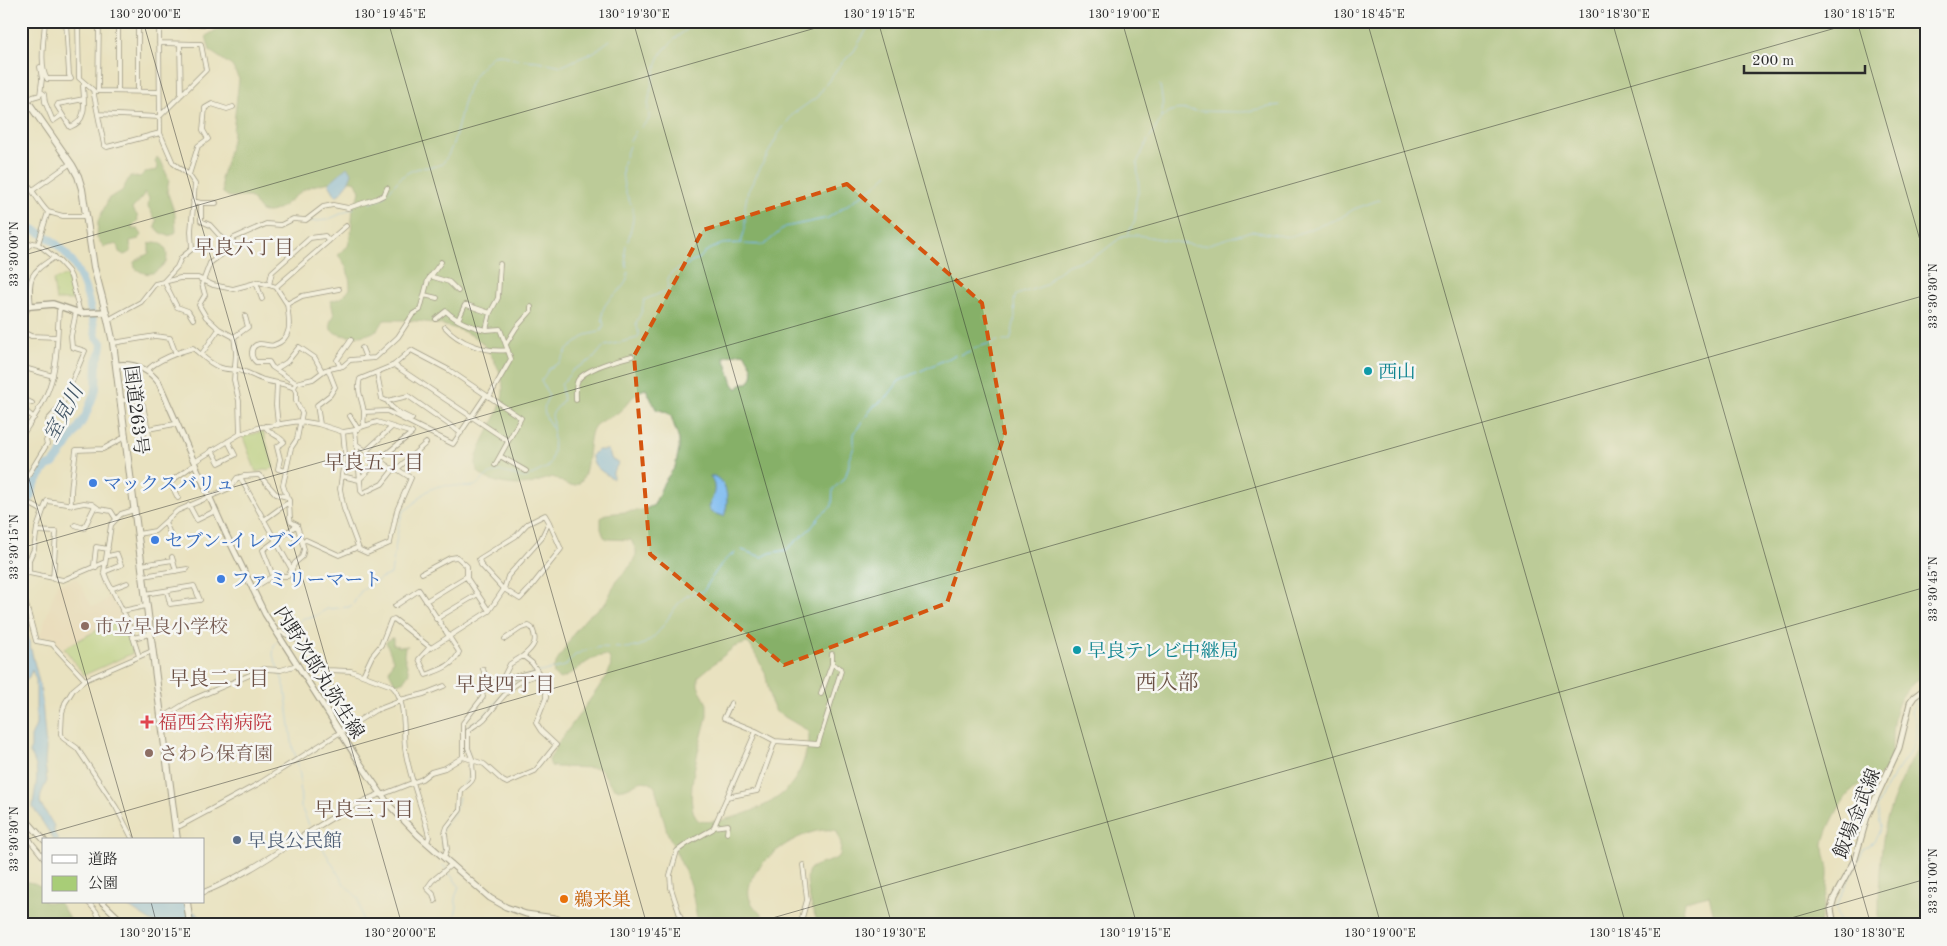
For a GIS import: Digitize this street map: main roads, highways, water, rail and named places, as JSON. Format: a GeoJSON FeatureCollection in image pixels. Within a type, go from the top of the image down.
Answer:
{"type":"FeatureCollection","features":[{"type":"Feature","properties":{"kind":"highway","name":"国道263号"},"geometry":{"type":"LineString","coordinates":[[21,92],[71,163],[82,189],[84,216],[94,266],[113,343],[177,838]]}},
{"type":"Feature","properties":{"kind":"highway"},"geometry":{"type":"LineString","coordinates":[[187,904],[190,925]]}},
{"type":"Feature","properties":{"kind":"main road"},"geometry":{"type":"LineString","coordinates":[[26,307],[45,304],[78,313],[107,316]]}},
{"type":"Feature","properties":{"kind":"main road","name":"内野次郎丸弥生線"},"geometry":{"type":"LineString","coordinates":[[116,365],[127,364],[147,371],[158,383],[175,424],[252,589],[297,665],[381,794],[402,820],[444,857],[450,866],[490,898],[506,907],[526,914],[555,918],[580,925]]}},
{"type":"Feature","properties":{"kind":"main road","name":"飯場金武線"},"geometry":{"type":"LineString","coordinates":[[1834,925],[1831,909],[1834,898],[1855,859],[1867,817],[1899,748],[1910,703],[1914,697],[1926,688]]}},
{"type":"Feature","properties":{"kind":"main road"},"geometry":{"type":"LineString","coordinates":[[22,815],[42,838]]}},
{"type":"Feature","properties":{"kind":"main road"},"geometry":{"type":"LineString","coordinates":[[104,904],[126,925]]}},
{"type":"Feature","properties":{"kind":"water"},"geometry":{"type":"Polygon","coordinates":[[[347,167],[352,173],[351,176],[344,189],[336,196],[329,184],[347,167]]]}},
{"type":"Feature","properties":{"kind":"water"},"geometry":{"type":"Polygon","coordinates":[[[598,450],[608,450],[612,460],[617,462],[618,464],[613,472],[613,479],[594,463],[592,455],[598,450]]]}},
{"type":"Feature","properties":{"kind":"water"},"geometry":{"type":"Polygon","coordinates":[[[710,476],[719,479],[725,488],[727,505],[724,516],[712,513],[708,507],[714,488],[710,476]]]}},
{"type":"Feature","properties":{"kind":"water"},"geometry":{"type":"Polygon","coordinates":[[[21,620],[27,633],[41,690],[47,781],[41,794],[40,803],[54,826],[54,833],[58,838],[53,838],[33,807],[37,772],[29,752],[31,737],[36,725],[36,680],[32,670],[29,677],[24,681],[21,659],[21,620]]]}},
{"type":"Feature","properties":{"kind":"water"},"geometry":{"type":"Polygon","coordinates":[[[124,904],[184,904],[210,925],[157,925],[124,904]]]}},
{"type":"Feature","properties":{"kind":"waterway"},"geometry":{"type":"LineString","coordinates":[[741,243],[745,229],[745,206],[748,191],[779,133],[793,114],[817,97],[839,66],[854,51],[867,29],[882,21]]}},
{"type":"Feature","properties":{"kind":"waterway"},"geometry":{"type":"LineString","coordinates":[[963,21],[977,25],[1006,26]]}},
{"type":"Feature","properties":{"kind":"waterway"},"geometry":{"type":"LineString","coordinates":[[648,111],[652,82],[661,54],[678,36],[697,24]]}},
{"type":"Feature","properties":{"kind":"waterway"},"geometry":{"type":"LineString","coordinates":[[443,163],[452,147],[470,84],[479,70],[493,55],[500,54],[515,59],[562,66],[594,52],[610,40]]}},
{"type":"Feature","properties":{"kind":"waterway"},"geometry":{"type":"LineString","coordinates":[[1160,85],[1163,105],[1161,119]]}},
{"type":"Feature","properties":{"kind":"waterway"},"geometry":{"type":"LineString","coordinates":[[1199,111],[1243,112],[1280,105]]}},
{"type":"Feature","properties":{"kind":"waterway"},"geometry":{"type":"LineString","coordinates":[[1150,137],[1167,113],[1178,110],[1196,111]]}},
{"type":"Feature","properties":{"kind":"waterway"},"geometry":{"type":"LineString","coordinates":[[641,127],[649,120],[649,113]]}},
{"type":"Feature","properties":{"kind":"waterway"},"geometry":{"type":"LineString","coordinates":[[630,141],[636,131]]}},
{"type":"Feature","properties":{"kind":"waterway"},"geometry":{"type":"LineString","coordinates":[[1128,234],[1135,220],[1136,200],[1139,189],[1137,163],[1148,140]]}},
{"type":"Feature","properties":{"kind":"waterway"},"geometry":{"type":"LineString","coordinates":[[625,157],[629,146]]}},
{"type":"Feature","properties":{"kind":"waterway"},"geometry":{"type":"LineString","coordinates":[[624,160],[622,170],[623,182],[631,204]]}},
{"type":"Feature","properties":{"kind":"waterway"},"geometry":{"type":"LineString","coordinates":[[370,203],[383,197],[409,172],[418,168],[442,164]]}},
{"type":"Feature","properties":{"kind":"waterway"},"geometry":{"type":"LineString","coordinates":[[745,244],[764,245],[785,227],[828,218],[875,186],[888,174]]}},
{"type":"Feature","properties":{"kind":"waterway"},"geometry":{"type":"LineString","coordinates":[[1002,341],[1010,341],[1011,338],[1015,317],[1014,301],[1016,295],[1046,285],[1051,277],[1068,265],[1092,257],[1120,238],[1128,235],[1138,235],[1193,245],[1206,245],[1251,231],[1289,237],[1340,218],[1354,209],[1379,200]]}},
{"type":"Feature","properties":{"kind":"waterway"},"geometry":{"type":"LineString","coordinates":[[628,241],[633,220],[633,207]]}},
{"type":"Feature","properties":{"kind":"waterway"},"geometry":{"type":"LineString","coordinates":[[306,222],[327,220],[354,208]]}},
{"type":"Feature","properties":{"kind":"waterway","name":"室見川"},"geometry":{"type":"LineString","coordinates":[[21,221],[54,242],[72,262],[84,285],[96,337],[102,343],[97,361],[96,389],[85,417],[66,447],[53,464],[47,466],[34,485],[24,518],[21,521]]}},
{"type":"Feature","properties":{"kind":"waterway"},"geometry":{"type":"LineString","coordinates":[[605,346],[638,338],[639,334],[636,323],[642,311],[644,300],[668,290],[667,281],[671,273],[722,244],[742,243]]}},
{"type":"Feature","properties":{"kind":"waterway"},"geometry":{"type":"LineString","coordinates":[[626,245],[627,268]]}},
{"type":"Feature","properties":{"kind":"waterway"},"geometry":{"type":"LineString","coordinates":[[601,331],[604,325],[602,316],[604,308],[607,302],[623,286],[627,280],[628,272]]}},
{"type":"Feature","properties":{"kind":"waterway"},"geometry":{"type":"LineString","coordinates":[[553,429],[544,409],[549,396],[541,381],[549,369],[560,362],[567,350],[586,335],[599,332]]}},
{"type":"Feature","properties":{"kind":"waterway"},"geometry":{"type":"LineString","coordinates":[[974,348],[998,341]]}},
{"type":"Feature","properties":{"kind":"waterway"},"geometry":{"type":"LineString","coordinates":[[286,631],[304,618],[313,617],[327,609],[349,607],[361,591],[391,574],[403,511],[427,491],[442,486],[475,486],[488,475],[499,471],[525,478],[548,467],[553,455],[554,434],[552,414],[563,400],[561,385],[573,370],[593,359],[603,347]]}},
{"type":"Feature","properties":{"kind":"waterway"},"geometry":{"type":"LineString","coordinates":[[960,355],[970,351]]}},
{"type":"Feature","properties":{"kind":"waterway"},"geometry":{"type":"LineString","coordinates":[[742,550],[762,557],[770,553],[786,550],[811,528],[821,515],[832,506],[833,489],[845,478],[849,465],[849,459],[854,447],[854,434],[873,407],[887,397],[899,381],[955,355]]}},
{"type":"Feature","properties":{"kind":"waterway"},"geometry":{"type":"LineString","coordinates":[[624,648],[639,646],[651,640],[682,600],[691,594],[703,592],[725,560],[735,553]]}},
{"type":"Feature","properties":{"kind":"waterway"},"geometry":{"type":"LineString","coordinates":[[277,642],[274,645],[273,656],[278,668]]}},
{"type":"Feature","properties":{"kind":"waterway"},"geometry":{"type":"LineString","coordinates":[[532,674],[565,666],[575,655],[586,650],[601,647],[621,648]]}},
{"type":"Feature","properties":{"kind":"waterway"},"geometry":{"type":"LineString","coordinates":[[280,673],[285,688],[293,749],[296,757]]}},
{"type":"Feature","properties":{"kind":"waterway"},"geometry":{"type":"LineString","coordinates":[[469,755],[466,748],[465,730],[467,726],[483,717],[511,684],[528,675]]}},
{"type":"Feature","properties":{"kind":"waterway"},"geometry":{"type":"LineString","coordinates":[[1844,924],[1839,920],[1836,906],[1864,848],[1874,842],[1878,834],[1881,826],[1877,807],[1886,787],[1914,746],[1916,721],[1911,712],[1916,699],[1926,697]]}},
{"type":"Feature","properties":{"kind":"waterway"},"geometry":{"type":"LineString","coordinates":[[297,761],[300,775],[301,807],[309,825]]}},
{"type":"Feature","properties":{"kind":"waterway"},"geometry":{"type":"LineString","coordinates":[[460,790],[470,776],[469,762]]}},
{"type":"Feature","properties":{"kind":"waterway"},"geometry":{"type":"LineString","coordinates":[[444,852],[441,836],[443,827],[454,813],[459,797]]}},
{"type":"Feature","properties":{"kind":"waterway"},"geometry":{"type":"LineString","coordinates":[[314,833],[344,884],[359,899],[363,925]]}},
{"type":"Feature","properties":{"kind":"waterway"},"geometry":{"type":"LineString","coordinates":[[443,865],[459,886],[455,898],[457,907],[453,925]]}},
{"type":"Feature","properties":{"kind":"place","name":"西山"},"geometry":{"type":"Point","coordinates":[1368,371]}},
{"type":"Feature","properties":{"kind":"place","name":"マックスバリュ"},"geometry":{"type":"Point","coordinates":[93,483]}},
{"type":"Feature","properties":{"kind":"place","name":"セブン-イレブン"},"geometry":{"type":"Point","coordinates":[155,540]}},
{"type":"Feature","properties":{"kind":"place","name":"ファミリーマート"},"geometry":{"type":"Point","coordinates":[221,579]}},
{"type":"Feature","properties":{"kind":"place","name":"市立早良小学校"},"geometry":{"type":"Point","coordinates":[85,626]}},
{"type":"Feature","properties":{"kind":"place","name":"早良テレビ中継局"},"geometry":{"type":"Point","coordinates":[1077,650]}},
{"type":"Feature","properties":{"kind":"place","name":"福西会南病院"},"geometry":{"type":"Point","coordinates":[147,722]}},
{"type":"Feature","properties":{"kind":"place","name":"さわら保育園"},"geometry":{"type":"Point","coordinates":[149,753]}},
{"type":"Feature","properties":{"kind":"place","name":"早良公民館"},"geometry":{"type":"Point","coordinates":[237,840]}},
{"type":"Feature","properties":{"kind":"place","name":"鵜来巣"},"geometry":{"type":"Point","coordinates":[564,899]}},
{"type":"Feature","properties":{"kind":"district","name":"早良六丁目"},"geometry":{"type":"Point","coordinates":[244,247]}},
{"type":"Feature","properties":{"kind":"district","name":"早良五丁目"},"geometry":{"type":"Point","coordinates":[374,462]}},
{"type":"Feature","properties":{"kind":"district","name":"早良二丁目"},"geometry":{"type":"Point","coordinates":[219,678]}},
{"type":"Feature","properties":{"kind":"district","name":"西入部"},"geometry":{"type":"Point","coordinates":[1167,682]}},
{"type":"Feature","properties":{"kind":"district","name":"早良四丁目"},"geometry":{"type":"Point","coordinates":[505,684]}},
{"type":"Feature","properties":{"kind":"district","name":"早良三丁目"},"geometry":{"type":"Point","coordinates":[364,809]}}]}
